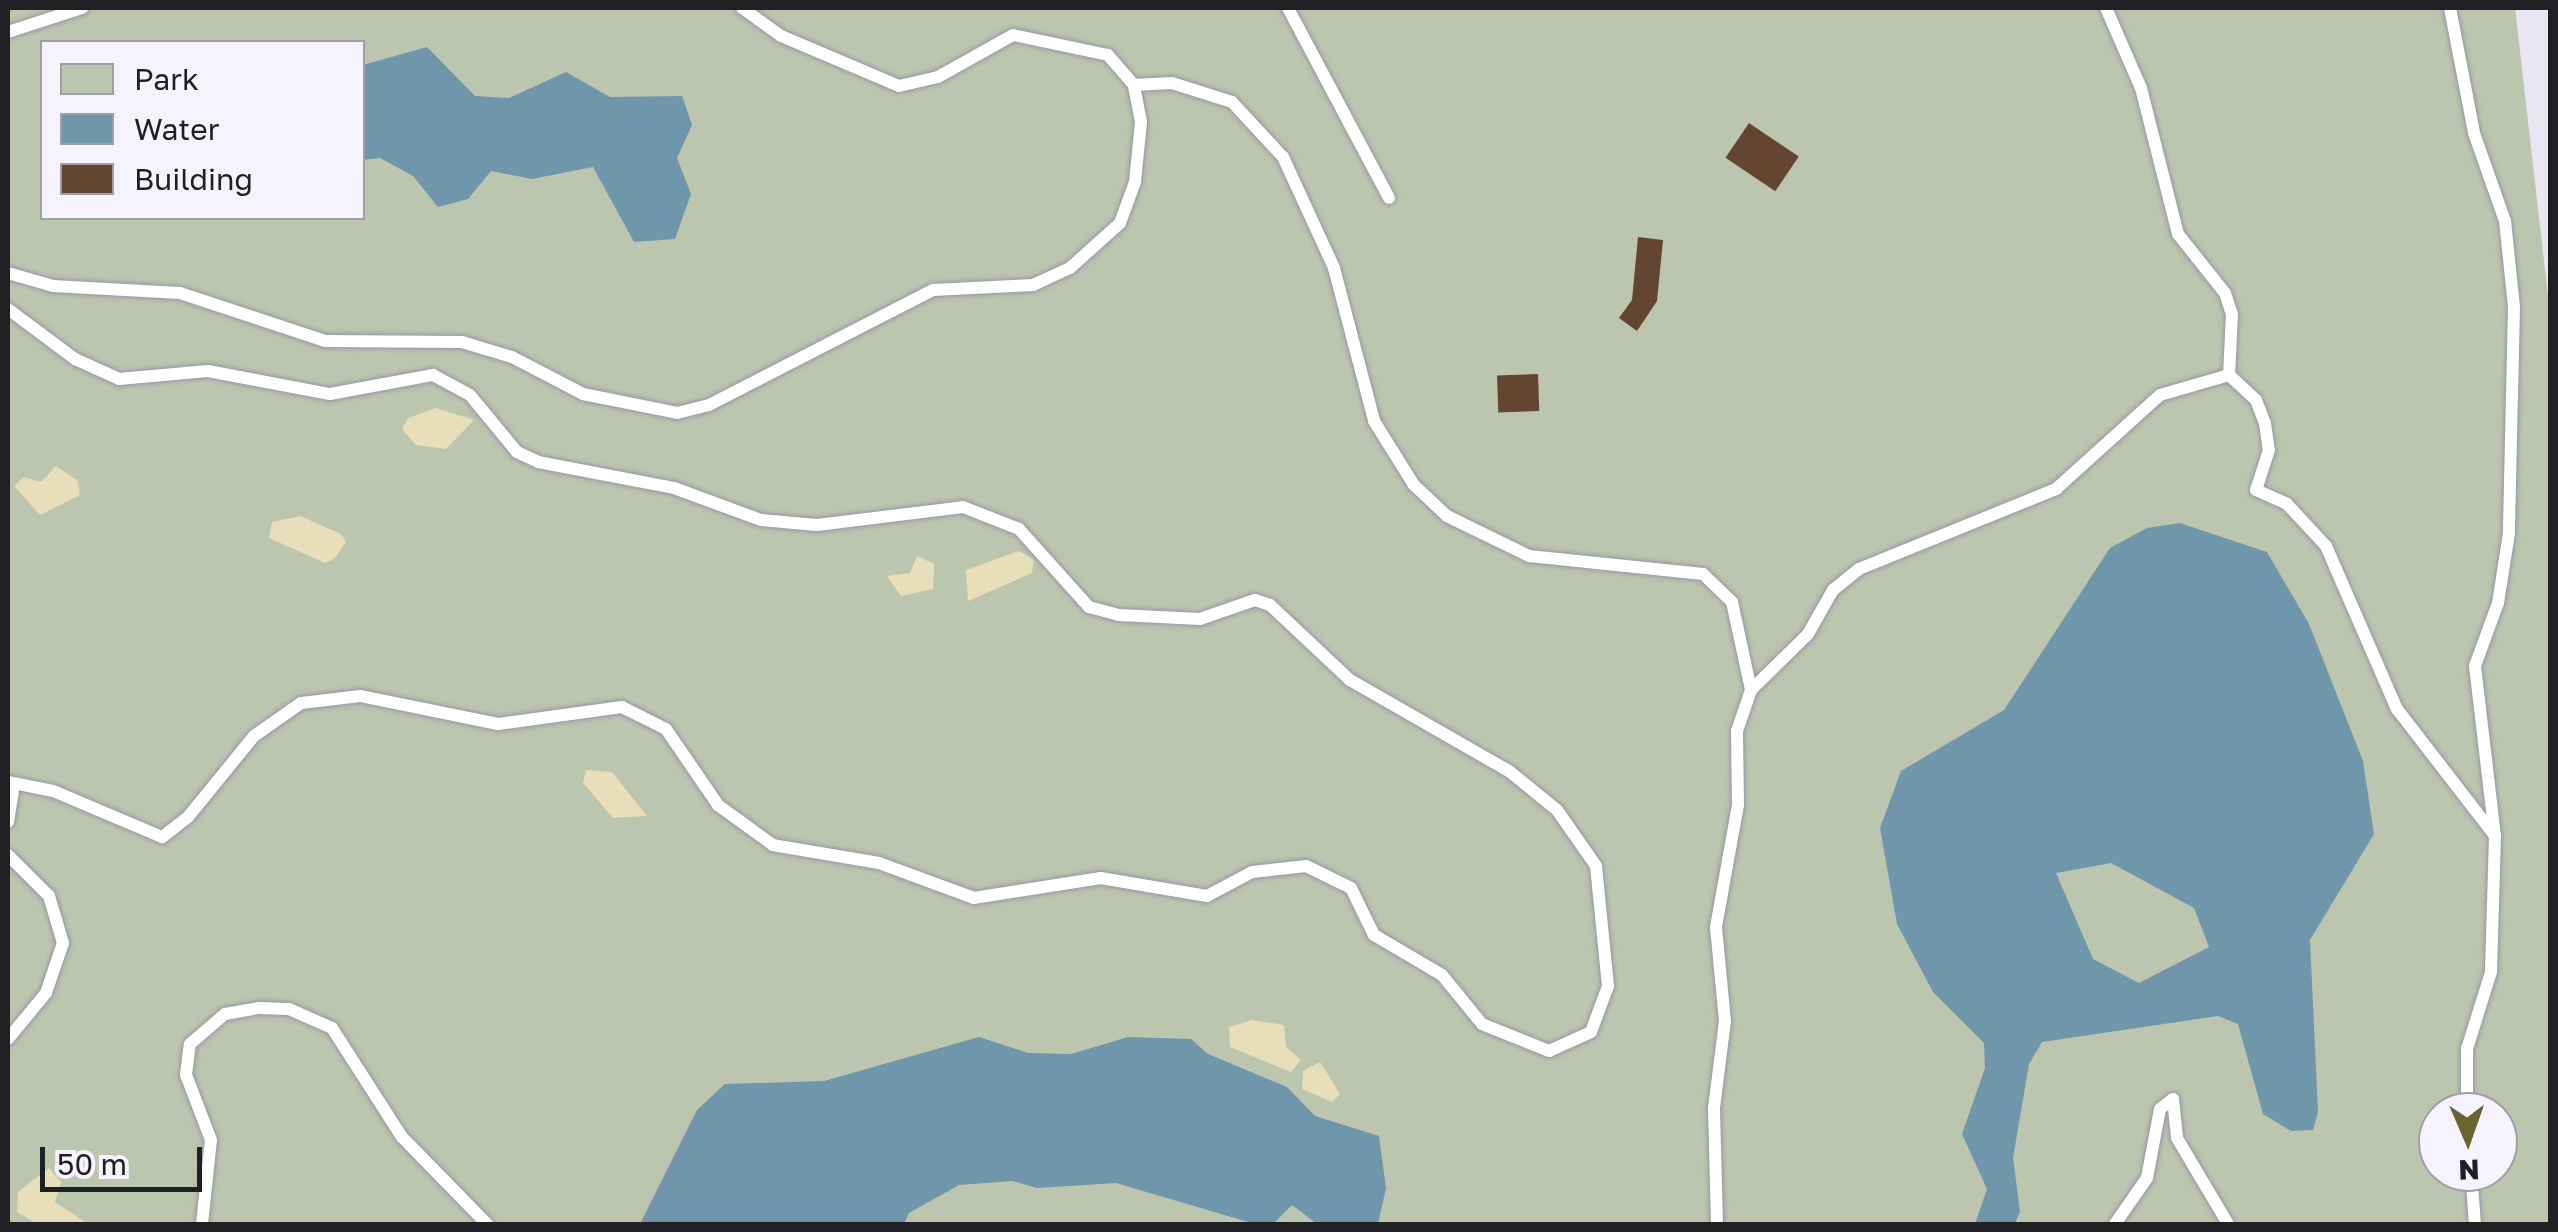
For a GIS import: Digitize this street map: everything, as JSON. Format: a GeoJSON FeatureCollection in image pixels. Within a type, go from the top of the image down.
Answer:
{"type":"FeatureCollection","features":[{"type":"Feature","properties":{"kind":"lane"},"geometry":{"type":"LineString","coordinates":[[8,32],[82,8]]}},
{"type":"Feature","properties":{"kind":"lane"},"geometry":{"type":"LineString","coordinates":[[8,273],[53,286],[180,294],[326,341],[462,342],[512,357],[583,394],[677,414],[710,405],[933,290],[1033,285],[1082,260],[1120,223],[1135,182],[1134,85],[1108,55],[1013,36],[938,77],[899,86],[781,36],[742,8]]}},
{"type":"Feature","properties":{"kind":"lane"},"geometry":{"type":"LineString","coordinates":[[1288,8],[1389,198]]}},
{"type":"Feature","properties":{"kind":"lane"},"geometry":{"type":"LineString","coordinates":[[2106,8],[2141,88],[2178,234],[2225,292],[2232,314],[2229,375]]}},
{"type":"Feature","properties":{"kind":"lane"},"geometry":{"type":"LineString","coordinates":[[2450,8],[2474,133],[2505,220],[2514,306],[2509,533],[2498,603],[2474,666],[2494,836],[2491,972],[2467,1049],[2467,1092]]}},
{"type":"Feature","properties":{"kind":"lane"},"geometry":{"type":"LineString","coordinates":[[1134,85],[1172,83],[1232,102],[1283,157],[1334,268],[1374,420],[1414,485],[1447,516],[1529,556],[1702,574],[1732,602],[1751,690]]}},
{"type":"Feature","properties":{"kind":"lane"},"geometry":{"type":"LineString","coordinates":[[8,308],[75,359],[119,379],[208,370],[330,394],[433,374],[470,395],[498,434],[538,462],[674,488],[761,520],[806,525],[963,507],[1020,529],[1089,606],[1119,615],[1200,619],[1255,600],[1270,604],[1350,680],[1509,771],[1557,810],[1596,866],[1608,986],[1591,1032],[1549,1051],[1482,1024],[1442,975],[1374,935],[1351,888],[1306,866],[1252,872],[1207,896],[1102,878],[974,898],[879,863],[773,845],[718,805],[666,729],[622,707],[498,724],[360,696],[301,703],[254,736],[188,817],[162,837],[53,791],[11,783],[8,822]]}},
{"type":"Feature","properties":{"kind":"lane"},"geometry":{"type":"LineString","coordinates":[[1717,1224],[1714,1108],[1725,1021],[1716,927],[1738,806],[1737,731],[1751,690],[1808,634],[1833,590],[1860,569],[2056,488],[2160,395],[2229,375]]}},
{"type":"Feature","properties":{"kind":"lane"},"geometry":{"type":"LineString","coordinates":[[2229,375],[2256,400],[2265,423],[2269,450],[2256,490],[2286,504],[2326,546],[2397,710],[2494,836]]}},
{"type":"Feature","properties":{"kind":"lane"},"geometry":{"type":"LineString","coordinates":[[8,855],[49,896],[62,943],[46,993],[8,1039]]}},
{"type":"Feature","properties":{"kind":"lane"},"geometry":{"type":"LineString","coordinates":[[202,1224],[211,1140],[186,1075],[190,1044],[225,1014],[259,1008],[288,1009],[332,1028],[402,1138],[487,1224]]}},
{"type":"Feature","properties":{"kind":"lane"},"geometry":{"type":"LineString","coordinates":[[2116,1224],[2147,1178],[2160,1109],[2173,1099],[2177,1138],[2228,1224]]}},
{"type":"Feature","properties":{"kind":"lane"},"geometry":{"type":"LineString","coordinates":[[2473,1192],[2475,1224]]}},
{"type":"Feature","properties":{"kind":"green space"},"geometry":{"type":"Polygon","coordinates":[[[8,8],[2515,8],[2550,313],[2550,1224],[8,1224],[8,8]]]}},
{"type":"Feature","properties":{"kind":"sand"},"geometry":{"type":"Polygon","coordinates":[[[436,408],[474,420],[446,449],[416,445],[402,429],[408,418],[436,408]]]}},
{"type":"Feature","properties":{"kind":"sand"},"geometry":{"type":"Polygon","coordinates":[[[56,466],[78,481],[80,495],[40,515],[14,486],[24,477],[41,482],[56,466]]]}},
{"type":"Feature","properties":{"kind":"sand"},"geometry":{"type":"Polygon","coordinates":[[[300,516],[341,534],[346,542],[334,559],[325,563],[269,538],[272,522],[300,516]]]}},
{"type":"Feature","properties":{"kind":"sand"},"geometry":{"type":"Polygon","coordinates":[[[1019,551],[1034,560],[1032,573],[968,601],[966,570],[1019,551]]]}},
{"type":"Feature","properties":{"kind":"sand"},"geometry":{"type":"Polygon","coordinates":[[[917,556],[934,564],[933,589],[901,596],[887,576],[910,573],[917,556]]]}},
{"type":"Feature","properties":{"kind":"sand"},"geometry":{"type":"Polygon","coordinates":[[[586,770],[612,772],[647,816],[613,818],[583,783],[586,770]]]}},
{"type":"Feature","properties":{"kind":"sand"},"geometry":{"type":"Polygon","coordinates":[[[1252,1020],[1284,1025],[1286,1047],[1301,1060],[1291,1072],[1230,1047],[1229,1027],[1252,1020]]]}},
{"type":"Feature","properties":{"kind":"sand"},"geometry":{"type":"Polygon","coordinates":[[[1320,1062],[1340,1094],[1332,1102],[1302,1089],[1303,1071],[1320,1062]]]}},
{"type":"Feature","properties":{"kind":"sand"},"geometry":{"type":"Polygon","coordinates":[[[49,1168],[61,1182],[55,1202],[88,1224],[37,1224],[17,1212],[18,1192],[49,1168]]]}},
{"type":"Feature","properties":{"kind":"water"},"geometry":{"type":"Polygon","coordinates":[[[427,47],[475,96],[509,98],[566,72],[610,97],[682,96],[692,125],[677,158],[691,194],[675,239],[634,242],[593,167],[532,179],[491,171],[468,199],[438,207],[413,176],[380,158],[365,160],[365,64],[427,47]]]}},
{"type":"Feature","properties":{"kind":"water"},"geometry":{"type":"Polygon","coordinates":[[[2180,523],[2267,552],[2309,624],[2363,761],[2374,834],[2310,940],[2318,1112],[2313,1130],[2291,1131],[2263,1114],[2238,1024],[2218,1016],[2042,1042],[2029,1064],[2013,1158],[2020,1211],[2015,1224],[1975,1224],[1987,1189],[1962,1134],[1985,1068],[1984,1043],[1933,992],[1897,924],[1880,828],[1901,771],[2004,710],[2110,548],[2147,528],[2180,523]],[[2111,863],[2056,873],[2093,959],[2139,983],[2209,947],[2194,908],[2111,863]]]}},
{"type":"Feature","properties":{"kind":"water"},"geometry":{"type":"Polygon","coordinates":[[[979,1037],[1028,1053],[1071,1054],[1128,1037],[1191,1039],[1208,1054],[1287,1087],[1315,1116],[1379,1136],[1386,1188],[1378,1224],[1317,1224],[1292,1205],[1273,1224],[1255,1224],[1116,1183],[1037,1188],[1012,1181],[959,1185],[909,1213],[904,1224],[640,1224],[697,1110],[725,1084],[824,1081],[979,1037]]]}},
{"type":"Feature","properties":{"kind":"building"},"geometry":{"type":"Polygon","coordinates":[[[1749,123],[1799,157],[1775,191],[1726,158],[1749,123]]]}},
{"type":"Feature","properties":{"kind":"building"},"geometry":{"type":"Polygon","coordinates":[[[1638,237],[1663,240],[1657,301],[1637,331],[1619,318],[1632,300],[1638,237]]]}},
{"type":"Feature","properties":{"kind":"building"},"geometry":{"type":"Polygon","coordinates":[[[1538,374],[1539,411],[1498,412],[1497,375],[1538,374]]]}}]}
